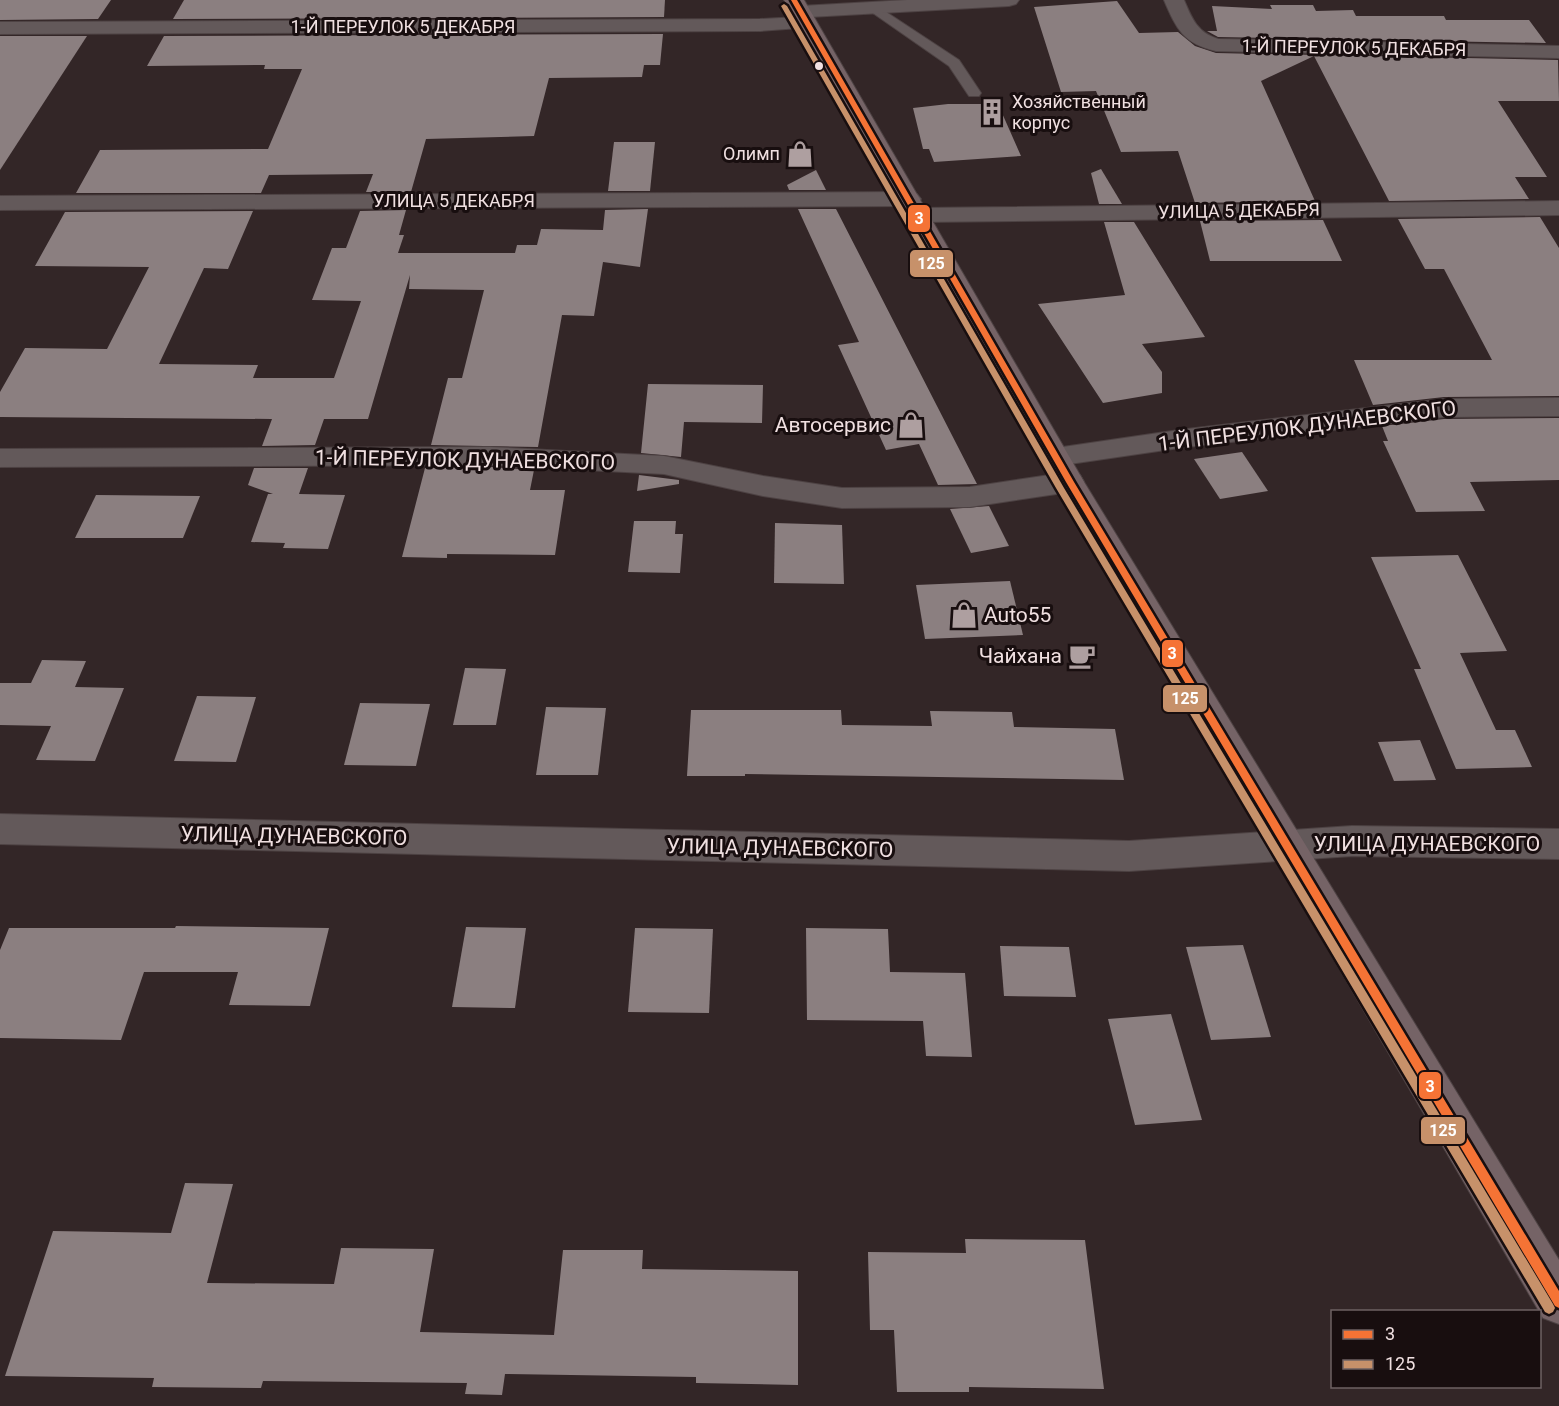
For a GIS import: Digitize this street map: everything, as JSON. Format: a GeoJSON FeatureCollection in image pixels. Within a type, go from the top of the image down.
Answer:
{"type":"FeatureCollection","features":[{"type":"Feature","properties":{"kind":"main road"},"geometry":{"type":"LineString","coordinates":[[800,12],[1063,470],[1559,1302]]}},
{"type":"Feature","properties":{"kind":"street","name":"1-Й ПЕРЕУЛОК 5 ДЕКАБРЯ"},"geometry":{"type":"LineString","coordinates":[[0,28],[760,25],[800,12],[1009,0]]}},
{"type":"Feature","properties":{"kind":"street","name":"1-Й ПЕРЕУЛОК 5 ДЕКАБРЯ"},"geometry":{"type":"LineString","coordinates":[[1174,0],[1188,32],[1198,40],[1216,45],[1559,51]]}},
{"type":"Feature","properties":{"kind":"street","name":"УЛИЦА 5 ДЕКАБРЯ"},"geometry":{"type":"LineString","coordinates":[[0,203],[1559,208]]}},
{"type":"Feature","properties":{"kind":"street","name":"1-Й ПЕРЕУЛОК ДУНАЕВСКОГО"},"geometry":{"type":"LineString","coordinates":[[0,458],[490,456],[664,465],[763,486],[842,498],[970,497],[1179,439],[1444,408],[1559,406]]}},
{"type":"Feature","properties":{"kind":"street","name":"УЛИЦА ДУНАЕВСКОГО"},"geometry":{"type":"LineString","coordinates":[[0,829],[1129,856],[1352,841],[1559,844]]}},
{"type":"Feature","properties":{"kind":"lane"},"geometry":{"type":"LineString","coordinates":[[874,8],[954,63],[974,93]]}},
{"type":"Feature","properties":{"kind":"building"},"geometry":{"type":"Polygon","coordinates":[[[0,0],[111,0],[98,19],[0,20],[0,0]]]}},
{"type":"Feature","properties":{"kind":"building"},"geometry":{"type":"Polygon","coordinates":[[[184,0],[665,0],[664,17],[173,19],[184,0]]]}},
{"type":"Feature","properties":{"kind":"building"},"geometry":{"type":"Polygon","coordinates":[[[1117,1],[1139,33],[1178,32],[1195,46],[1216,53],[1558,60],[1559,101],[1498,101],[1547,177],[1515,177],[1529,199],[1389,201],[1314,56],[1261,81],[1315,201],[1195,203],[1178,151],[1121,152],[1096,91],[1061,92],[1034,7],[1117,1]]]}},
{"type":"Feature","properties":{"kind":"building"},"geometry":{"type":"Polygon","coordinates":[[[1270,5],[1313,5],[1316,11],[1353,10],[1356,16],[1444,16],[1446,20],[1529,20],[1546,43],[1218,37],[1207,31],[1217,31],[1212,6],[1272,9],[1270,5]]]}},
{"type":"Feature","properties":{"kind":"building"},"geometry":{"type":"Polygon","coordinates":[[[663,34],[660,65],[644,65],[642,77],[549,78],[534,136],[426,139],[411,192],[366,192],[373,174],[269,175],[261,193],[76,193],[100,150],[268,149],[302,69],[264,69],[265,65],[147,66],[164,36],[663,34]]]}},
{"type":"Feature","properties":{"kind":"building"},"geometry":{"type":"Polygon","coordinates":[[[0,36],[87,36],[0,170],[0,36]]]}},
{"type":"Feature","properties":{"kind":"building"},"geometry":{"type":"Polygon","coordinates":[[[948,104],[998,104],[1021,156],[934,162],[929,149],[923,149],[913,108],[948,104]]]}},
{"type":"Feature","properties":{"kind":"building"},"geometry":{"type":"Polygon","coordinates":[[[614,142],[655,142],[650,191],[608,191],[614,142]]]}},
{"type":"Feature","properties":{"kind":"building"},"geometry":{"type":"Polygon","coordinates":[[[1101,169],[1122,204],[1099,204],[1091,173],[1101,169]]]}},
{"type":"Feature","properties":{"kind":"building"},"geometry":{"type":"Polygon","coordinates":[[[816,170],[826,190],[789,190],[787,185],[816,170]]]}},
{"type":"Feature","properties":{"kind":"building"},"geometry":{"type":"Polygon","coordinates":[[[648,209],[640,267],[603,262],[594,316],[562,315],[538,447],[431,445],[448,378],[462,378],[484,290],[409,289],[410,275],[368,419],[324,419],[315,445],[262,446],[272,419],[0,417],[0,392],[25,348],[107,349],[149,267],[35,266],[65,212],[253,211],[228,269],[204,268],[159,364],[258,365],[253,378],[334,378],[361,301],[312,300],[332,248],[346,248],[360,211],[406,210],[399,235],[404,235],[398,253],[515,253],[517,245],[537,245],[541,229],[603,230],[605,210],[648,209]]]}},
{"type":"Feature","properties":{"kind":"building"},"geometry":{"type":"Polygon","coordinates":[[[798,209],[836,209],[977,484],[938,485],[919,444],[886,450],[838,345],[859,342],[798,209]]]}},
{"type":"Feature","properties":{"kind":"building"},"geometry":{"type":"Polygon","coordinates":[[[1540,217],[1559,248],[1559,396],[1444,397],[1373,405],[1354,360],[1492,360],[1444,269],[1425,269],[1398,219],[1540,217]]]}},
{"type":"Feature","properties":{"kind":"building"},"geometry":{"type":"Polygon","coordinates":[[[1323,220],[1342,261],[1210,261],[1200,221],[1323,220]]]}},
{"type":"Feature","properties":{"kind":"building"},"geometry":{"type":"Polygon","coordinates":[[[1104,222],[1134,222],[1205,337],[1142,344],[1162,372],[1162,393],[1103,403],[1038,304],[1125,295],[1104,222]]]}},
{"type":"Feature","properties":{"kind":"building"},"geometry":{"type":"Polygon","coordinates":[[[648,384],[763,385],[762,423],[684,422],[681,457],[641,453],[648,384]]]}},
{"type":"Feature","properties":{"kind":"building"},"geometry":{"type":"Polygon","coordinates":[[[1559,418],[1559,480],[1470,482],[1485,511],[1416,512],[1383,441],[1388,441],[1382,426],[1444,419],[1559,418]]]}},
{"type":"Feature","properties":{"kind":"building"},"geometry":{"type":"Polygon","coordinates":[[[1242,452],[1268,491],[1220,499],[1194,459],[1242,452]]]}},
{"type":"Feature","properties":{"kind":"building"},"geometry":{"type":"Polygon","coordinates":[[[490,467],[534,470],[530,490],[565,490],[555,555],[447,554],[447,558],[402,557],[425,468],[490,467]]]}},
{"type":"Feature","properties":{"kind":"building"},"geometry":{"type":"Polygon","coordinates":[[[254,468],[308,468],[299,494],[345,495],[328,549],[283,548],[285,543],[251,542],[268,494],[273,494],[248,485],[254,468]]]}},
{"type":"Feature","properties":{"kind":"building"},"geometry":{"type":"Polygon","coordinates":[[[639,475],[679,480],[679,484],[637,491],[639,475]]]}},
{"type":"Feature","properties":{"kind":"building"},"geometry":{"type":"Polygon","coordinates":[[[96,495],[200,496],[183,538],[75,538],[96,495]]]}},
{"type":"Feature","properties":{"kind":"building"},"geometry":{"type":"Polygon","coordinates":[[[989,506],[1009,546],[971,553],[950,509],[989,506]]]}},
{"type":"Feature","properties":{"kind":"building"},"geometry":{"type":"Polygon","coordinates":[[[634,521],[676,521],[675,534],[683,534],[680,573],[628,572],[634,521]]]}},
{"type":"Feature","properties":{"kind":"building"},"geometry":{"type":"Polygon","coordinates":[[[775,523],[842,525],[844,584],[774,583],[775,523]]]}},
{"type":"Feature","properties":{"kind":"building"},"geometry":{"type":"Polygon","coordinates":[[[1458,555],[1507,651],[1460,653],[1496,730],[1515,730],[1532,767],[1456,769],[1414,669],[1421,669],[1371,557],[1458,555]]]}},
{"type":"Feature","properties":{"kind":"building"},"geometry":{"type":"Polygon","coordinates":[[[1010,581],[1023,635],[925,639],[916,585],[1010,581]]]}},
{"type":"Feature","properties":{"kind":"building"},"geometry":{"type":"Polygon","coordinates":[[[42,660],[86,661],[75,687],[124,688],[95,761],[36,760],[51,726],[0,725],[0,683],[31,683],[42,660]]]}},
{"type":"Feature","properties":{"kind":"building"},"geometry":{"type":"Polygon","coordinates":[[[465,668],[506,669],[496,725],[453,725],[465,668]]]}},
{"type":"Feature","properties":{"kind":"building"},"geometry":{"type":"Polygon","coordinates":[[[197,696],[256,697],[236,762],[174,761],[197,696]]]}},
{"type":"Feature","properties":{"kind":"building"},"geometry":{"type":"Polygon","coordinates":[[[360,703],[430,704],[416,766],[344,765],[360,703]]]}},
{"type":"Feature","properties":{"kind":"building"},"geometry":{"type":"Polygon","coordinates":[[[546,707],[606,708],[598,775],[536,775],[546,707]]]}},
{"type":"Feature","properties":{"kind":"building"},"geometry":{"type":"Polygon","coordinates":[[[691,710],[841,710],[842,725],[932,726],[930,711],[1012,712],[1014,727],[1115,729],[1124,780],[745,774],[745,776],[687,776],[691,710]]]}},
{"type":"Feature","properties":{"kind":"building"},"geometry":{"type":"Polygon","coordinates":[[[1420,740],[1436,780],[1394,781],[1378,742],[1420,740]]]}},
{"type":"Feature","properties":{"kind":"building"},"geometry":{"type":"Polygon","coordinates":[[[176,926],[329,928],[310,1006],[229,1005],[238,972],[144,972],[121,1040],[0,1038],[0,950],[9,928],[175,928],[176,926]]]}},
{"type":"Feature","properties":{"kind":"building"},"geometry":{"type":"Polygon","coordinates":[[[466,927],[526,928],[515,1008],[452,1007],[466,927]]]}},
{"type":"Feature","properties":{"kind":"building"},"geometry":{"type":"Polygon","coordinates":[[[635,928],[713,929],[709,1013],[628,1012],[635,928]]]}},
{"type":"Feature","properties":{"kind":"building"},"geometry":{"type":"Polygon","coordinates":[[[806,928],[888,929],[890,972],[965,973],[972,1057],[926,1056],[923,1021],[807,1020],[806,928]]]}},
{"type":"Feature","properties":{"kind":"building"},"geometry":{"type":"Polygon","coordinates":[[[1243,945],[1271,1037],[1211,1040],[1186,947],[1243,945]]]}},
{"type":"Feature","properties":{"kind":"building"},"geometry":{"type":"Polygon","coordinates":[[[1000,946],[1069,947],[1076,997],[1004,996],[1000,946]]]}},
{"type":"Feature","properties":{"kind":"building"},"geometry":{"type":"Polygon","coordinates":[[[1171,1014],[1202,1120],[1135,1125],[1108,1019],[1171,1014]]]}},
{"type":"Feature","properties":{"kind":"building"},"geometry":{"type":"Polygon","coordinates":[[[185,1183],[233,1184],[207,1283],[334,1284],[341,1248],[434,1249],[420,1332],[554,1335],[563,1250],[643,1250],[642,1269],[798,1271],[798,1385],[696,1383],[696,1377],[505,1374],[502,1395],[465,1394],[467,1383],[263,1381],[261,1388],[152,1387],[154,1378],[5,1376],[53,1231],[171,1233],[185,1183]]]}},
{"type":"Feature","properties":{"kind":"building"},"geometry":{"type":"Polygon","coordinates":[[[965,1239],[1085,1240],[1104,1389],[969,1387],[969,1392],[897,1392],[894,1330],[870,1330],[868,1252],[966,1253],[965,1239]]]}},
{"type":"Feature","properties":{"kind":"transit line","name":"3"},"geometry":{"type":"LineString","coordinates":[[794,0],[1070,482],[1559,1302]]}},
{"type":"Feature","properties":{"kind":"transit line","name":"125"},"geometry":{"type":"LineString","coordinates":[[784,6],[1060,488],[1549,1308]]}},
{"type":"Feature","properties":{"kind":"place","name":"Хозяйственный корпус"},"geometry":{"type":"Point","coordinates":[992,112]}},
{"type":"Feature","properties":{"kind":"place","name":"Олимп"},"geometry":{"type":"Point","coordinates":[800,154]}},
{"type":"Feature","properties":{"kind":"place","name":"Автосервис"},"geometry":{"type":"Point","coordinates":[911,425]}},
{"type":"Feature","properties":{"kind":"place","name":"Auto55"},"geometry":{"type":"Point","coordinates":[964,615]}},
{"type":"Feature","properties":{"kind":"place","name":"Чайхана"},"geometry":{"type":"Point","coordinates":[1082,656]}}]}
